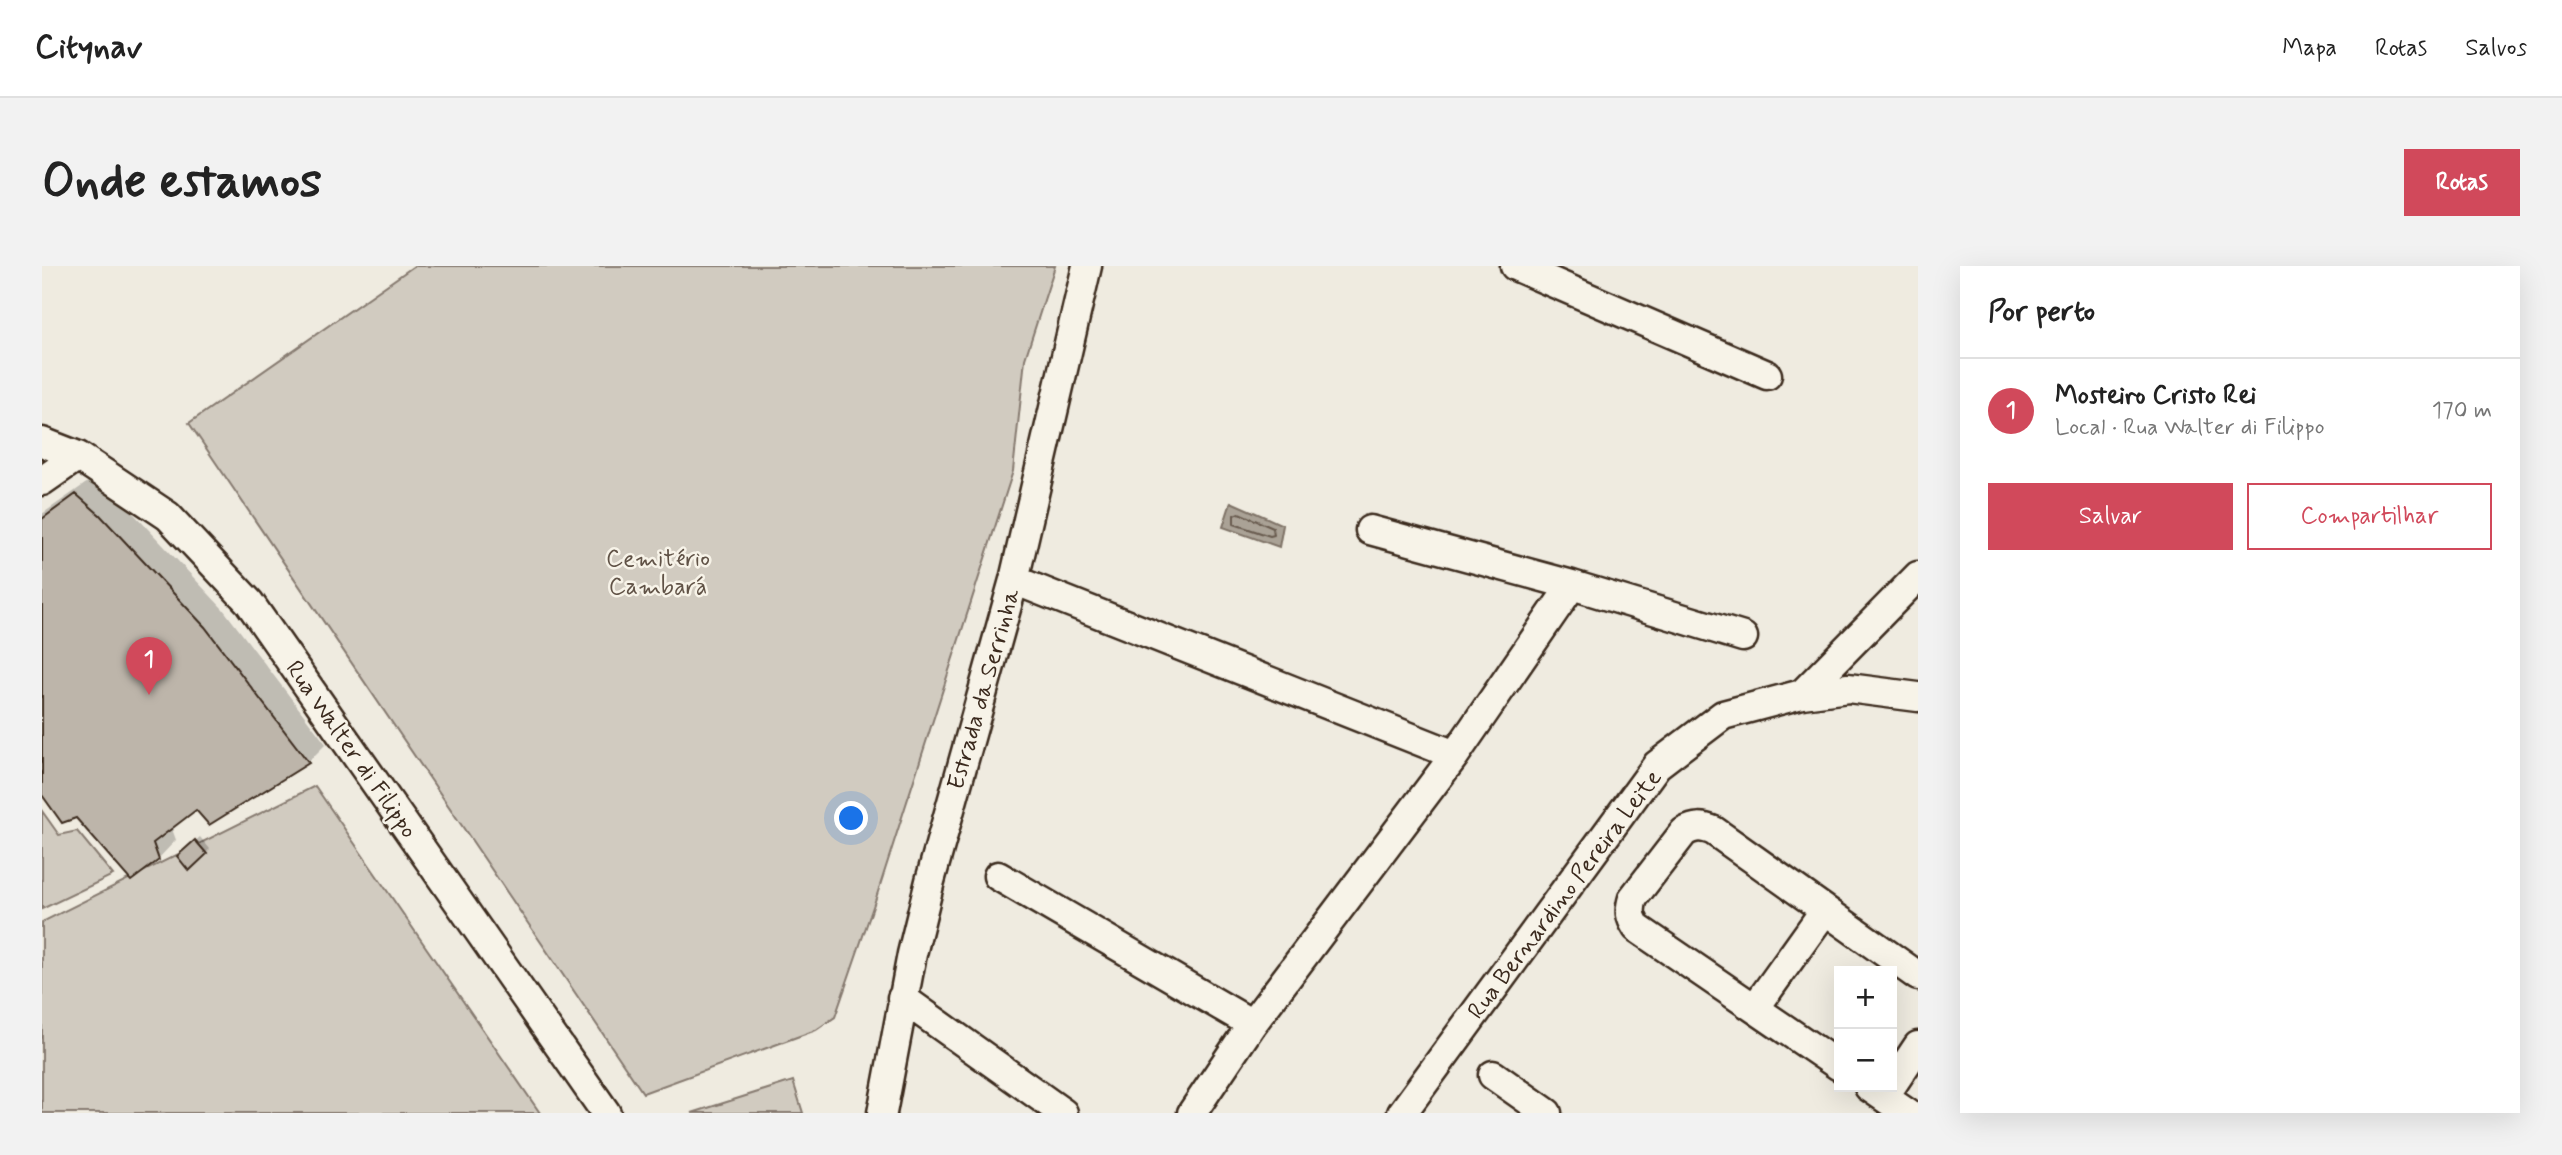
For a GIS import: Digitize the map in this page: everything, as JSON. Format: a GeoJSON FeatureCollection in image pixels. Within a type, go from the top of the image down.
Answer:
{"type":"FeatureCollection","features":[{"type":"Feature","properties":{"kind":"street","name":"Estrada da Serrinha"},"geometry":{"type":"LineString","coordinates":[[882,1113],[902,998],[930,881],[1014,580],[1087,266]]}},
{"type":"Feature","properties":{"kind":"street"},"geometry":{"type":"LineString","coordinates":[[1515,266],[1767,375]]}},
{"type":"Feature","properties":{"kind":"street","name":"Rua Walter di Filippo"},"geometry":{"type":"LineString","coordinates":[[42,442],[78,456],[167,516],[249,602],[607,1113]]}},
{"type":"Feature","properties":{"kind":"street"},"geometry":{"type":"LineString","coordinates":[[42,481],[78,456]]}},
{"type":"Feature","properties":{"kind":"street"},"geometry":{"type":"LineString","coordinates":[[1370,530],[1572,585],[1743,638]]}},
{"type":"Feature","properties":{"kind":"street"},"geometry":{"type":"LineString","coordinates":[[1802,694],[1918,576]]}},
{"type":"Feature","properties":{"kind":"street"},"geometry":{"type":"LineString","coordinates":[[1014,580],[1455,755]]}},
{"type":"Feature","properties":{"kind":"street"},"geometry":{"type":"LineString","coordinates":[[1192,1113],[1252,1024],[1455,755],[1572,585]]}},
{"type":"Feature","properties":{"kind":"street","name":"Rua Bernardino Pereira Leite"},"geometry":{"type":"LineString","coordinates":[[1402,1113],[1657,765],[1723,715],[1802,694],[1848,688],[1918,697]]}},
{"type":"Feature","properties":{"kind":"street"},"geometry":{"type":"LineString","coordinates":[[1834,1063],[1637,928],[1631,919],[1633,898],[1684,832],[1703,826],[1714,831],[1918,976]]}},
{"type":"Feature","properties":{"kind":"street"},"geometry":{"type":"LineString","coordinates":[[998,876],[1252,1024]]}},
{"type":"Feature","properties":{"kind":"street"},"geometry":{"type":"LineString","coordinates":[[1755,1008],[1825,910]]}},
{"type":"Feature","properties":{"kind":"street"},"geometry":{"type":"LineString","coordinates":[[902,998],[1063,1113]]}},
{"type":"Feature","properties":{"kind":"street"},"geometry":{"type":"LineString","coordinates":[[1897,1073],[1918,1046]]}},
{"type":"Feature","properties":{"kind":"street"},"geometry":{"type":"LineString","coordinates":[[1493,1075],[1547,1113]]}},
{"type":"Feature","properties":{"kind":"street"},"geometry":{"type":"LineString","coordinates":[[1887,1092],[1907,1113]]}},
{"type":"Feature","properties":{"kind":"green space","name":"Cemitério Cambará"},"geometry":{"type":"Polygon","coordinates":[[[414,266],[1055,266],[1025,359],[1013,471],[835,1017],[816,1030],[643,1093],[189,423],[414,266]]]}},
{"type":"Feature","properties":{"kind":"green space"},"geometry":{"type":"Polygon","coordinates":[[[315,786],[540,1113],[42,1113],[42,922],[315,786]]]}},
{"type":"Feature","properties":{"kind":"green space"},"geometry":{"type":"Polygon","coordinates":[[[42,811],[59,835],[77,831],[113,875],[42,909],[42,811]]]}},
{"type":"Feature","properties":{"kind":"green space"},"geometry":{"type":"Polygon","coordinates":[[[793,1081],[803,1113],[692,1113],[793,1081]]]}},
{"type":"Feature","properties":{"kind":"water"},"geometry":{"type":"Polygon","coordinates":[[[1231,502],[1283,525],[1279,547],[1223,527],[1231,502]]]}},
{"type":"Feature","properties":{"kind":"building"},"geometry":{"type":"Polygon","coordinates":[[[76,494],[100,515],[205,627],[309,763],[209,825],[196,810],[153,843],[159,860],[131,881],[76,818],[62,823],[42,795],[42,519],[76,494]]]}},
{"type":"Feature","properties":{"kind":"building"},"geometry":{"type":"Polygon","coordinates":[[[195,840],[207,854],[189,871],[177,856],[195,840]]]}},
{"type":"Feature","properties":{"kind":"place","name":"Mosteiro Cristo Rei"},"geometry":{"type":"Point","coordinates":[149,695]}}]}
